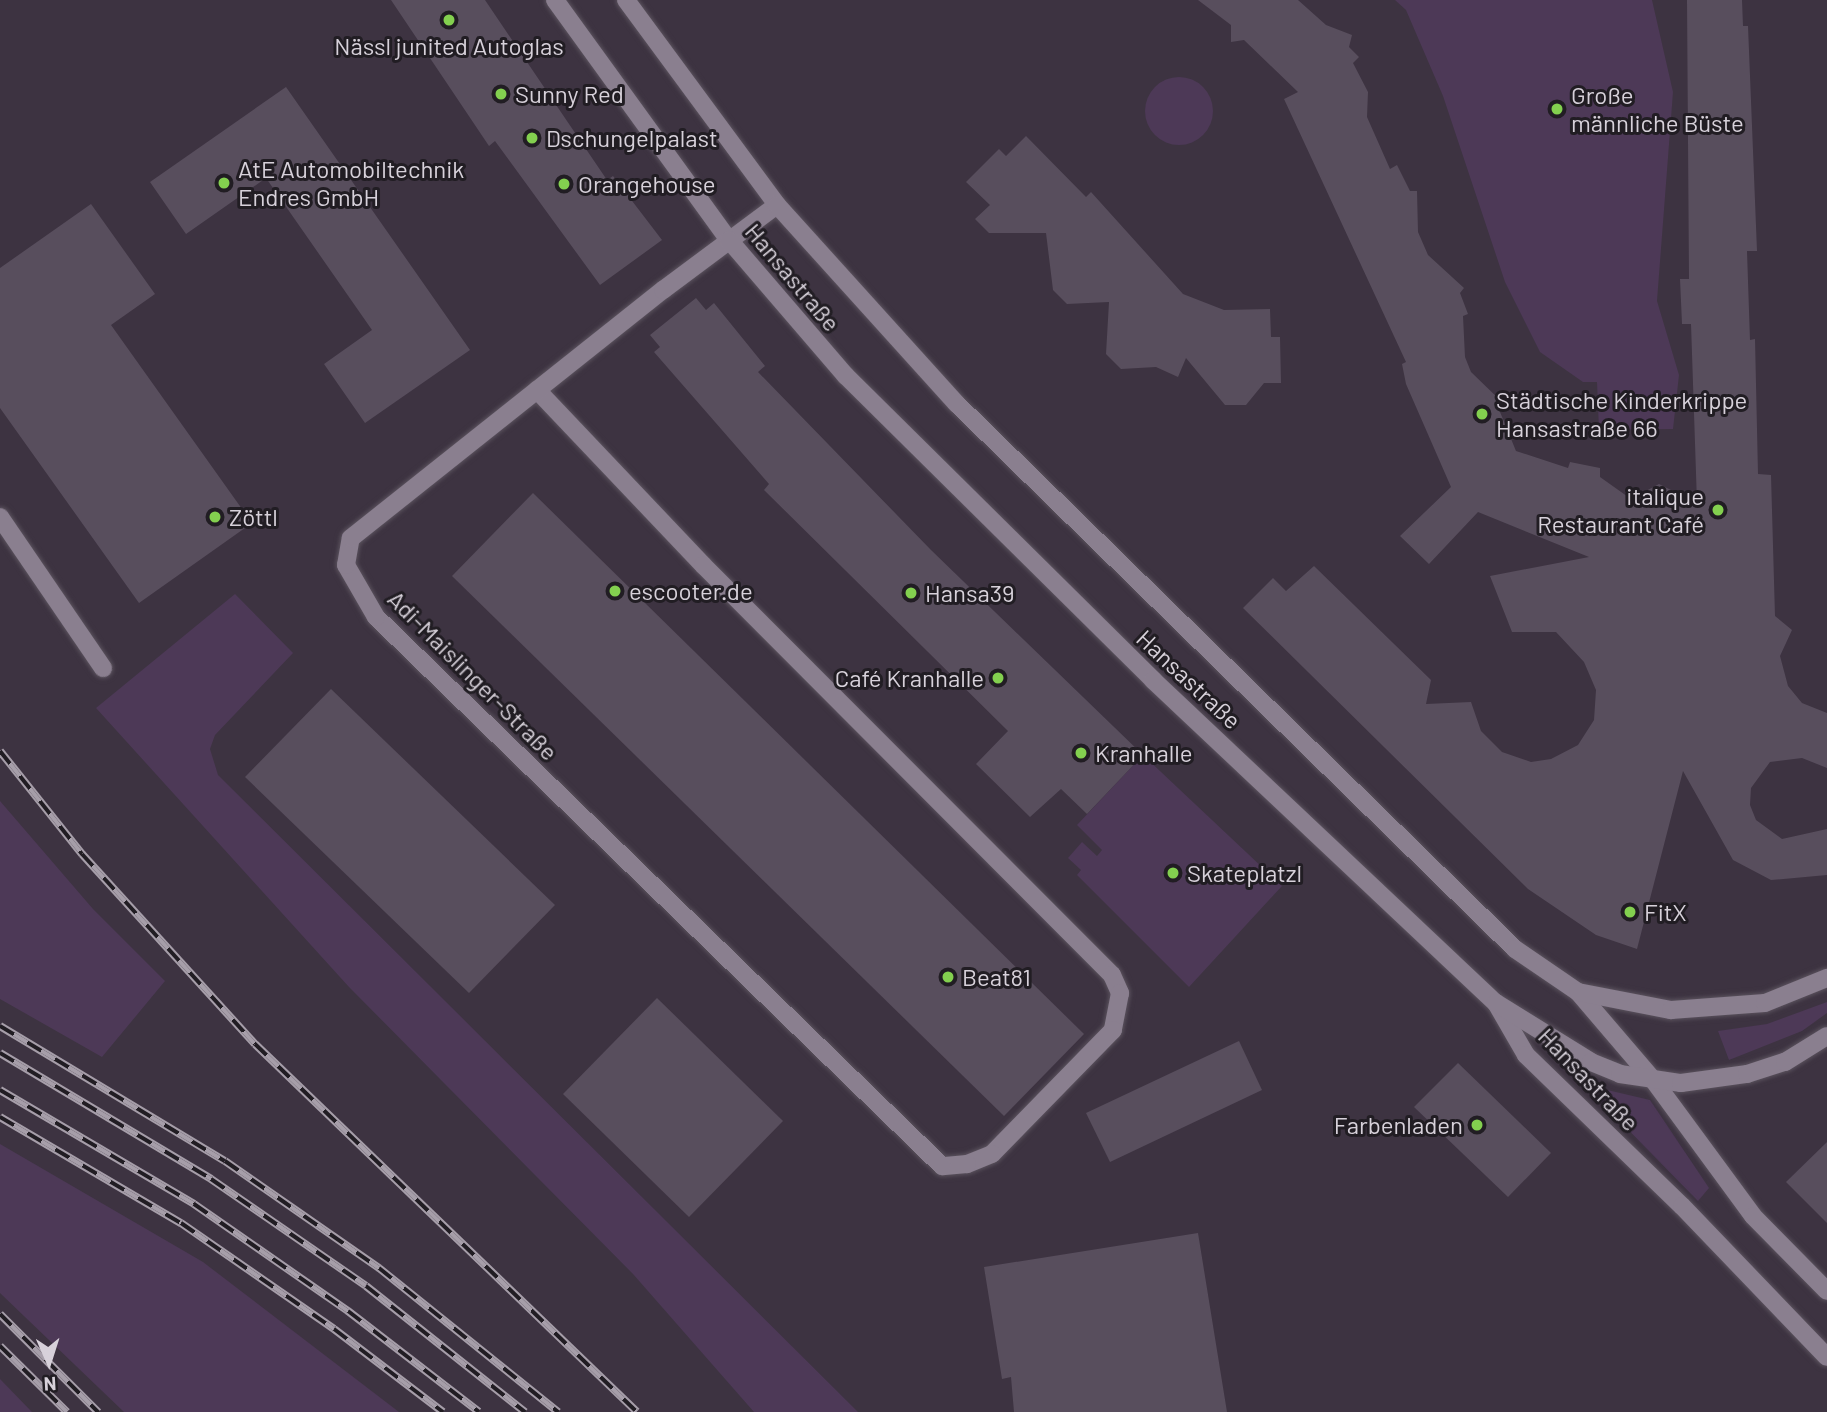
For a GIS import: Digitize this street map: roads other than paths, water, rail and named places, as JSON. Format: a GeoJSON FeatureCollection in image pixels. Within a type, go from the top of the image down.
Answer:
{"type":"FeatureCollection","features":[{"type":"Feature","properties":{"kind":"main road","name":"Hansastraße"},"geometry":{"type":"LineString","coordinates":[[555,0],[729,240],[856,386],[1153,680],[1496,1003],[1525,1055],[1682,1206],[1827,1357]]}},
{"type":"Feature","properties":{"kind":"main road","name":"Hansastraße"},"geometry":{"type":"LineString","coordinates":[[626,0],[776,205],[1036,484],[1515,949],[1578,992],[1654,1081],[1753,1216],[1827,1292]]}},
{"type":"Feature","properties":{"kind":"main road","name":"Adi-Maislinger-Straße"},"geometry":{"type":"LineString","coordinates":[[537,390],[703,565],[1112,975],[1120,1014],[1100,1046],[992,1154],[967,1164],[942,1166],[395,636],[356,590],[346,565],[351,538],[537,390],[776,205]]}},
{"type":"Feature","properties":{"kind":"main road"},"geometry":{"type":"LineString","coordinates":[[0,517],[103,668]]}},
{"type":"Feature","properties":{"kind":"main road"},"geometry":{"type":"LineString","coordinates":[[1578,992],[1624,1005],[1724,1010],[1795,993],[1827,978]]}},
{"type":"Feature","properties":{"kind":"main road"},"geometry":{"type":"LineString","coordinates":[[1496,1003],[1591,1062],[1654,1081],[1712,1083],[1747,1074],[1785,1062],[1827,1036]]}},
{"type":"Feature","properties":{"kind":"railway"},"geometry":{"type":"LineString","coordinates":[[0,751],[82,854],[255,1044],[637,1412]]}},
{"type":"Feature","properties":{"kind":"railway"},"geometry":{"type":"LineString","coordinates":[[0,1026],[225,1161],[379,1268],[558,1412]]}},
{"type":"Feature","properties":{"kind":"railway"},"geometry":{"type":"LineString","coordinates":[[0,1053],[211,1179],[366,1286],[525,1412]]}},
{"type":"Feature","properties":{"kind":"railway"},"geometry":{"type":"LineString","coordinates":[[0,1090],[194,1204],[348,1311],[479,1412]]}},
{"type":"Feature","properties":{"kind":"railway"},"geometry":{"type":"LineString","coordinates":[[0,1117],[181,1223],[334,1329],[443,1412]]}},
{"type":"Feature","properties":{"kind":"railway"},"geometry":{"type":"LineString","coordinates":[[0,1314],[98,1412]]}},
{"type":"Feature","properties":{"kind":"railway"},"geometry":{"type":"LineString","coordinates":[[0,1346],[67,1412]]}},
{"type":"Feature","properties":{"kind":"place","name":"Nässl junited Autoglas"},"geometry":{"type":"Point","coordinates":[449,20]}},
{"type":"Feature","properties":{"kind":"place","name":"Sunny Red"},"geometry":{"type":"Point","coordinates":[501,94]}},
{"type":"Feature","properties":{"kind":"place","name":"Große männliche Büste"},"geometry":{"type":"Point","coordinates":[1557,109]}},
{"type":"Feature","properties":{"kind":"place","name":"Dschungelpalast"},"geometry":{"type":"Point","coordinates":[532,138]}},
{"type":"Feature","properties":{"kind":"place","name":"AtE Automobiltechnik Endres GmbH"},"geometry":{"type":"Point","coordinates":[224,183]}},
{"type":"Feature","properties":{"kind":"place","name":"Orangehouse"},"geometry":{"type":"Point","coordinates":[564,184]}},
{"type":"Feature","properties":{"kind":"place","name":"Städtische Kinderkrippe Hansastraße 66"},"geometry":{"type":"Point","coordinates":[1482,414]}},
{"type":"Feature","properties":{"kind":"place","name":"italique Restaurant Café"},"geometry":{"type":"Point","coordinates":[1718,510]}},
{"type":"Feature","properties":{"kind":"place","name":"Zöttl"},"geometry":{"type":"Point","coordinates":[215,517]}},
{"type":"Feature","properties":{"kind":"place","name":"escooter.de"},"geometry":{"type":"Point","coordinates":[615,591]}},
{"type":"Feature","properties":{"kind":"place","name":"Hansa39"},"geometry":{"type":"Point","coordinates":[911,593]}},
{"type":"Feature","properties":{"kind":"place","name":"Café Kranhalle"},"geometry":{"type":"Point","coordinates":[998,678]}},
{"type":"Feature","properties":{"kind":"place","name":"Kranhalle"},"geometry":{"type":"Point","coordinates":[1081,753]}},
{"type":"Feature","properties":{"kind":"place","name":"Skateplatzl"},"geometry":{"type":"Point","coordinates":[1173,873]}},
{"type":"Feature","properties":{"kind":"place","name":"FitX"},"geometry":{"type":"Point","coordinates":[1630,912]}},
{"type":"Feature","properties":{"kind":"place","name":"Beat81"},"geometry":{"type":"Point","coordinates":[948,977]}},
{"type":"Feature","properties":{"kind":"place","name":"Farbenladen"},"geometry":{"type":"Point","coordinates":[1477,1125]}}]}
